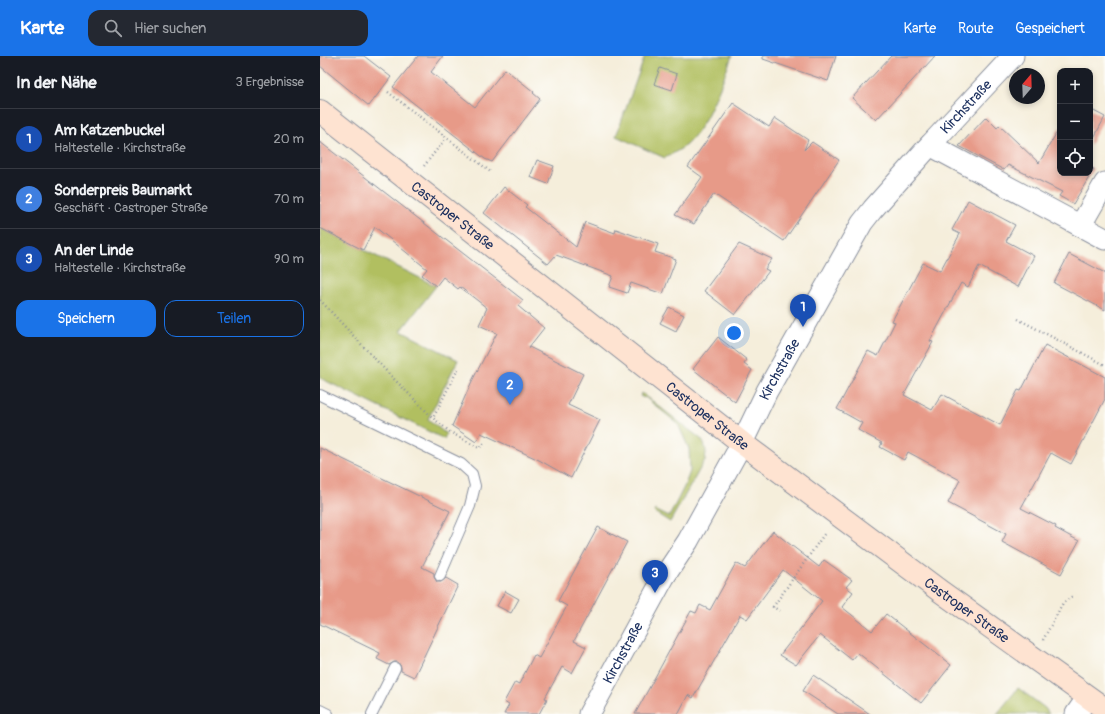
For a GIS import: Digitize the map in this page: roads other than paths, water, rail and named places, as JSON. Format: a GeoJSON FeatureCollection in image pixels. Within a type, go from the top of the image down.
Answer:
{"type":"FeatureCollection","features":[{"type":"Feature","properties":{"kind":"main road","name":"Castroper Straße"},"geometry":{"type":"LineString","coordinates":[[320,111],[742,443],[940,591],[1032,656],[1090,707]]}},
{"type":"Feature","properties":{"kind":"street","name":"Kirchstraße"},"geometry":{"type":"LineString","coordinates":[[589,714],[664,577],[688,541],[742,443],[757,410],[859,228],[873,209],[930,145],[1013,56]]}},
{"type":"Feature","properties":{"kind":"street"},"geometry":{"type":"LineString","coordinates":[[930,145],[1105,239]]}},
{"type":"Feature","properties":{"kind":"street"},"geometry":{"type":"LineString","coordinates":[[1079,225],[1086,216],[1105,183]]}},
{"type":"Feature","properties":{"kind":"lane"},"geometry":{"type":"LineString","coordinates":[[320,395],[461,464],[472,474],[475,486],[470,506],[440,576]]}},
{"type":"Feature","properties":{"kind":"lane"},"geometry":{"type":"LineString","coordinates":[[372,714],[395,668]]}},
{"type":"Feature","properties":{"kind":"lane"},"geometry":{"type":"LineString","coordinates":[[320,710],[328,714]]}},
{"type":"Feature","properties":{"kind":"place","name":"Am Katzenbuckel"},"geometry":{"type":"Point","coordinates":[803,327]}},
{"type":"Feature","properties":{"kind":"place","name":"Sonderpreis Baumarkt"},"geometry":{"type":"Point","coordinates":[510,405]}},
{"type":"Feature","properties":{"kind":"place","name":"An der Linde"},"geometry":{"type":"Point","coordinates":[655,593]}}]}
